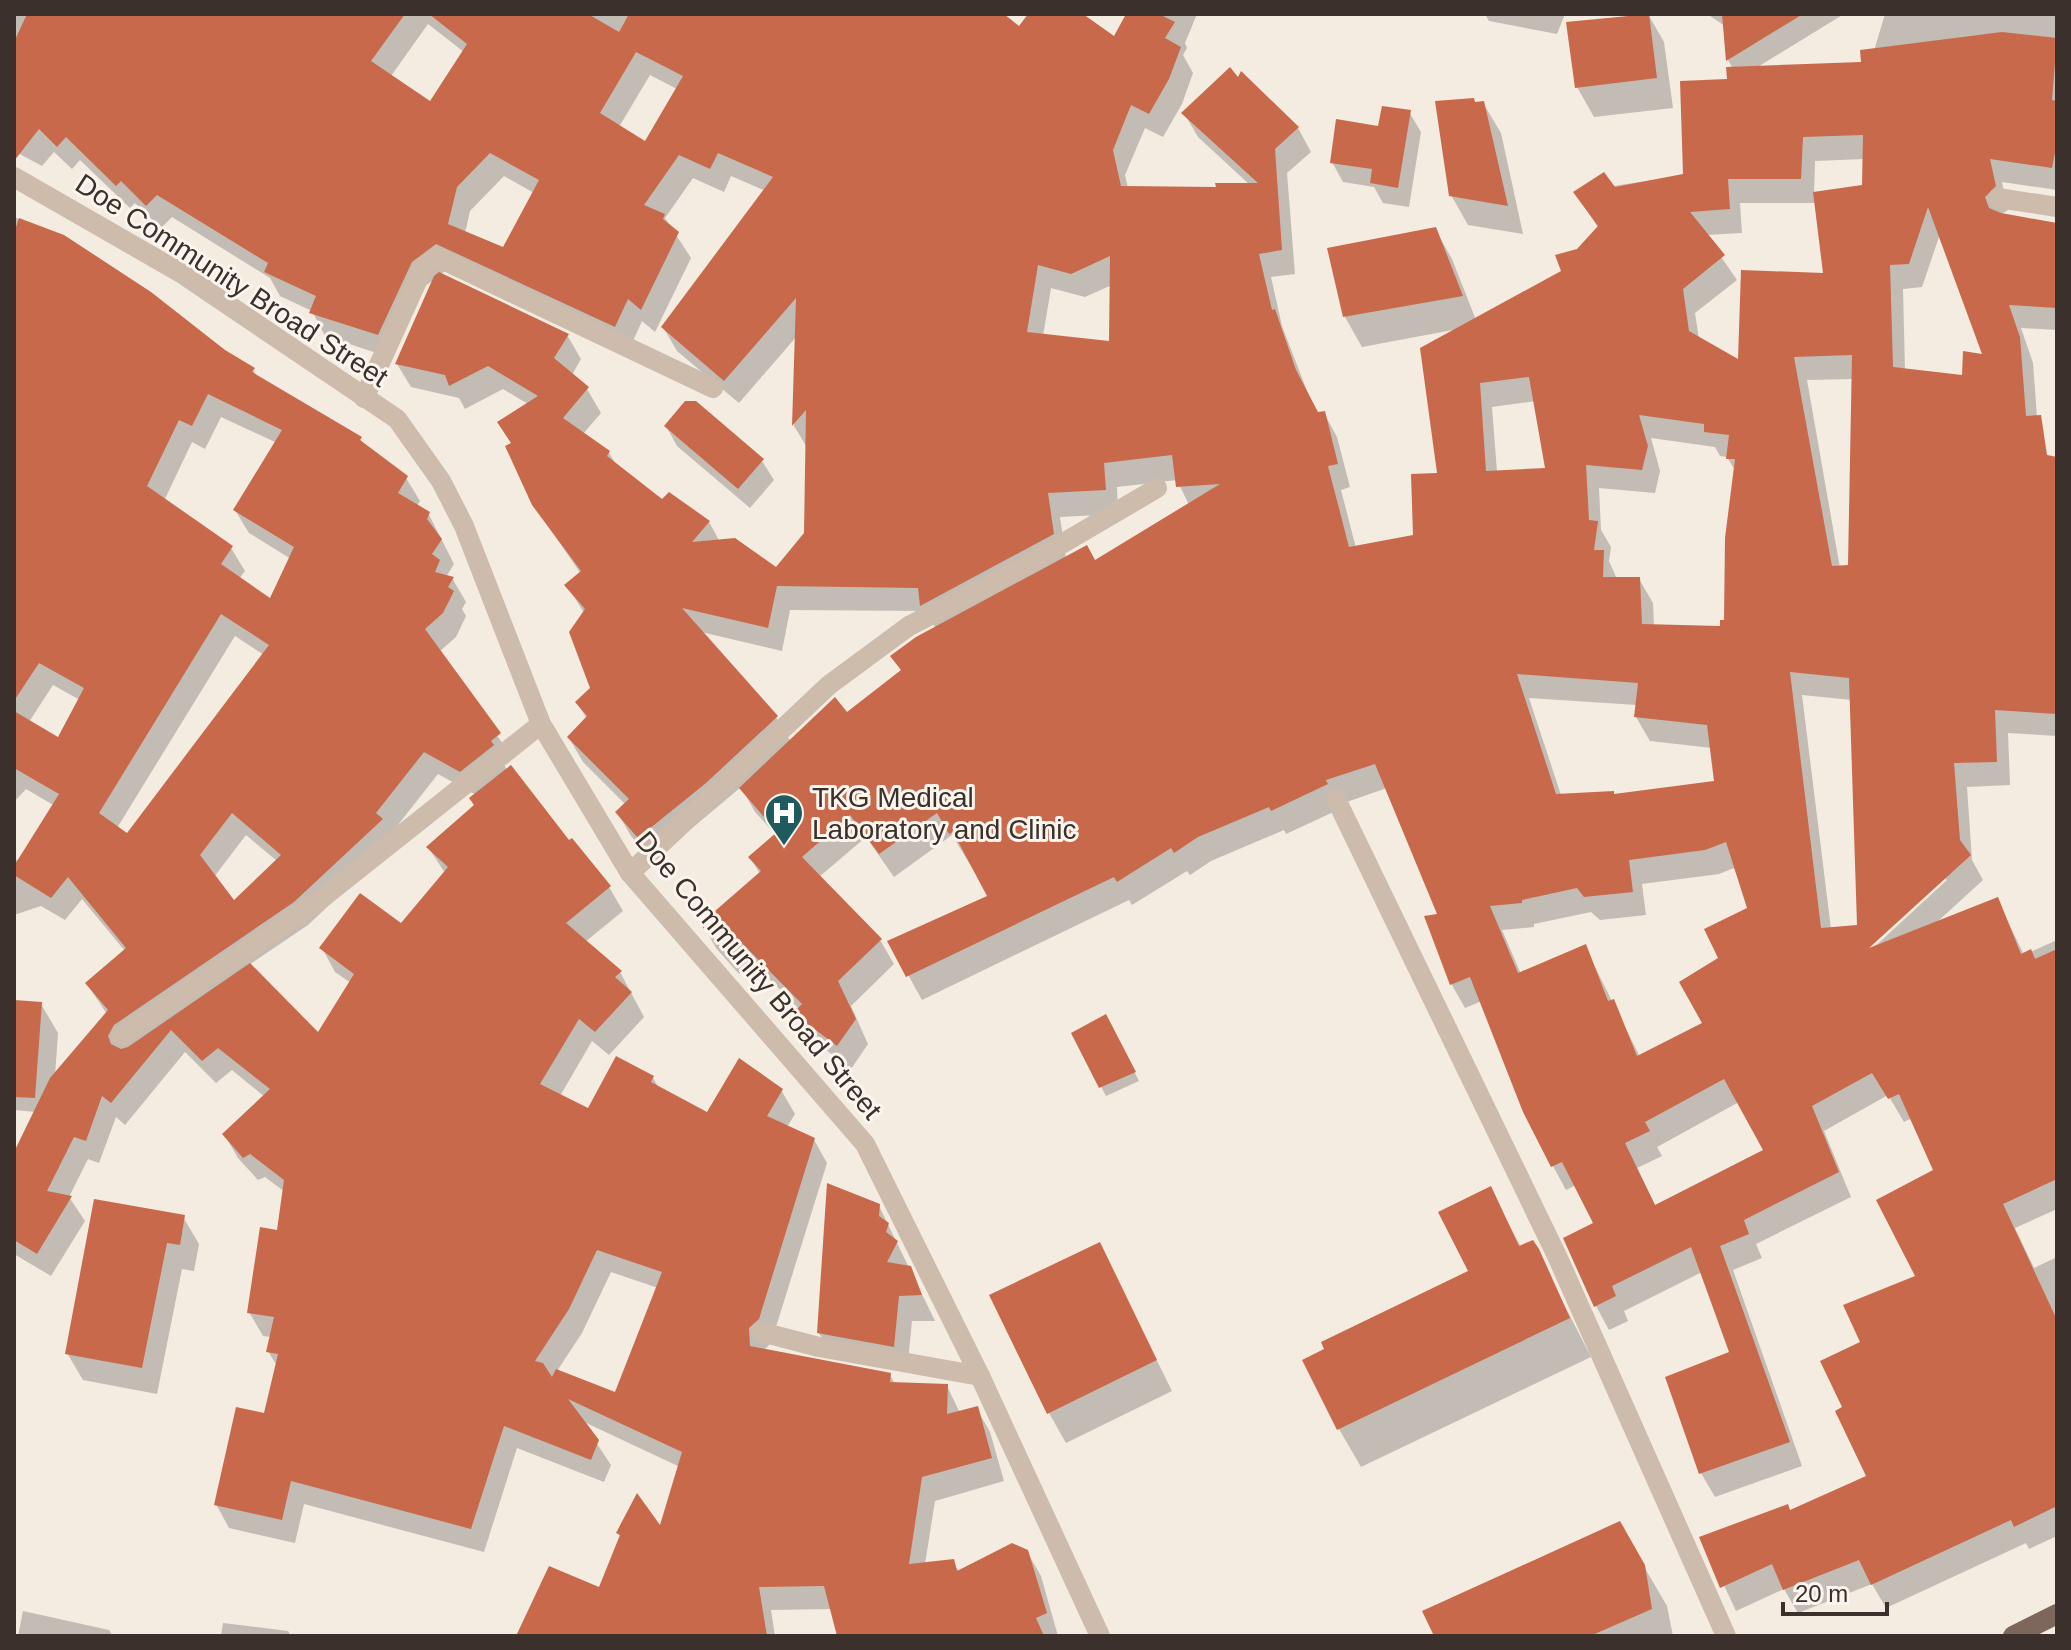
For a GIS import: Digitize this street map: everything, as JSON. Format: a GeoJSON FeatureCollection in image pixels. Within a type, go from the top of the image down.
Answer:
{"type":"FeatureCollection","features":[{"type":"Feature","properties":{"kind":"main road"},"geometry":{"type":"LineString","coordinates":[[2013,1636],[2057,1614]]}},
{"type":"Feature","properties":{"kind":"street","name":"Doe Community Broad Street"},"geometry":{"type":"LineString","coordinates":[[14,177],[181,273],[397,419],[441,481],[464,526],[541,724],[630,873],[865,1144],[980,1376],[1100,1636]]}},
{"type":"Feature","properties":{"kind":"street"},"geometry":{"type":"LineString","coordinates":[[1998,198],[2057,207]]}},
{"type":"Feature","properties":{"kind":"street"},"geometry":{"type":"LineString","coordinates":[[364,398],[423,268],[437,257],[713,388]]}},
{"type":"Feature","properties":{"kind":"street"},"geometry":{"type":"LineString","coordinates":[[630,873],[829,685],[909,626],[1014,572],[1157,488]]}},
{"type":"Feature","properties":{"kind":"street"},"geometry":{"type":"LineString","coordinates":[[121,1036],[317,902],[541,724]]}},
{"type":"Feature","properties":{"kind":"street"},"geometry":{"type":"LineString","coordinates":[[1336,799],[1557,1256],[1726,1636]]}},
{"type":"Feature","properties":{"kind":"street"},"geometry":{"type":"LineString","coordinates":[[761,1332],[819,1347],[980,1376]]}},
{"type":"Feature","properties":{"kind":"building"},"geometry":{"type":"Polygon","coordinates":[[[27,14],[405,14],[371,61],[430,101],[467,44],[429,14],[588,14],[619,32],[629,14],[1004,14],[1019,26],[1028,14],[1083,14],[1114,36],[1126,14],[1159,14],[1175,22],[1165,38],[1181,47],[1169,79],[1149,114],[1131,105],[1113,150],[1121,186],[1216,187],[1215,183],[1258,183],[1181,113],[1230,67],[1238,77],[1241,71],[1299,127],[1275,149],[1282,250],[1259,254],[1272,310],[1275,309],[1296,370],[1318,412],[1325,411],[1338,464],[1328,466],[1349,547],[1413,535],[1411,474],[1437,473],[1420,348],[1561,271],[1555,255],[1577,249],[1598,226],[1573,192],[1604,172],[1615,187],[1683,174],[1680,81],[1727,79],[1726,67],[1861,62],[1860,50],[2002,32],[2057,38],[2052,100],[2057,101],[2057,142],[2052,168],[1990,159],[1996,186],[1985,197],[1989,208],[2001,213],[2057,223],[2057,308],[2009,305],[2020,337],[2026,416],[2041,415],[2047,455],[2057,457],[2057,714],[1995,710],[1997,762],[1954,763],[1960,840],[1971,855],[1869,948],[1998,897],[2021,954],[2031,949],[2035,959],[2057,949],[2057,1179],[2003,1204],[2057,1320],[2057,1506],[2014,1527],[2011,1520],[1871,1585],[1859,1560],[1783,1590],[1772,1564],[1720,1588],[1699,1537],[1788,1504],[1790,1510],[1866,1476],[1835,1411],[1842,1407],[1820,1361],[1860,1342],[1843,1305],[1915,1276],[1876,1200],[1933,1170],[1899,1094],[1888,1099],[1872,1073],[1812,1106],[1839,1172],[1744,1220],[1749,1234],[1720,1246],[1790,1442],[1699,1474],[1665,1377],[1729,1352],[1691,1247],[1612,1286],[1616,1296],[1594,1307],[1563,1238],[1593,1223],[1562,1162],[1551,1167],[1523,1112],[1470,977],[1450,985],[1424,916],[1437,914],[1375,764],[1326,780],[1328,784],[1271,811],[1269,807],[1198,837],[1174,853],[1171,848],[1117,882],[1114,877],[906,977],[887,941],[987,896],[953,832],[949,834],[937,813],[879,854],[850,815],[802,857],[882,939],[838,981],[856,1019],[837,1046],[793,1013],[802,1004],[738,939],[724,952],[700,924],[761,871],[748,857],[777,832],[739,788],[835,697],[847,712],[901,670],[890,656],[916,637],[1087,545],[1095,560],[1220,484],[1176,487],[1172,455],[1104,463],[1106,490],[1048,493],[1054,534],[920,606],[918,588],[777,586],[768,628],[682,608],[778,716],[706,783],[638,838],[615,812],[629,799],[567,737],[587,716],[575,702],[590,688],[569,632],[585,609],[564,585],[581,571],[532,505],[505,446],[511,443],[497,422],[538,396],[488,366],[449,386],[445,375],[395,364],[434,276],[439,272],[569,334],[554,358],[589,387],[563,418],[610,451],[607,456],[662,499],[669,492],[710,521],[692,542],[735,538],[776,567],[804,533],[806,410],[792,426],[796,298],[724,381],[661,327],[773,177],[718,153],[710,169],[679,155],[644,205],[665,214],[663,219],[679,232],[641,310],[628,299],[615,327],[436,244],[412,262],[378,335],[309,313],[316,296],[264,272],[268,263],[157,195],[146,206],[121,181],[116,186],[66,137],[57,147],[39,129],[14,161],[14,42],[27,14]],[[636,52],[600,113],[645,141],[683,76],[636,52]],[[1863,135],[1803,137],[1801,179],[1728,179],[1730,209],[1690,212],[1725,255],[1683,289],[1689,331],[1738,359],[1741,270],[1823,273],[1813,192],[1862,185],[1863,135]],[[490,153],[457,187],[448,224],[503,247],[539,180],[490,153]],[[1928,207],[1909,264],[1890,265],[1893,367],[1962,375],[1963,351],[1982,354],[1928,207]],[[1110,256],[1071,274],[1038,265],[1027,332],[1109,341],[1110,256]],[[1852,355],[1794,357],[1832,566],[1848,565],[1852,355]],[[1529,377],[1480,383],[1486,471],[1545,468],[1529,377]],[[1639,415],[1648,446],[1642,470],[1586,465],[1589,520],[1598,521],[1594,550],[1604,550],[1603,577],[1640,577],[1642,624],[1720,626],[1720,620],[1724,620],[1725,538],[1735,459],[1726,459],[1729,435],[1704,432],[1704,424],[1639,415]],[[1790,672],[1821,928],[1857,925],[1849,678],[1790,672]],[[1517,674],[1556,794],[1614,791],[1614,794],[1714,781],[1707,725],[1634,717],[1638,683],[1517,674]],[[1726,842],[1705,850],[1629,860],[1633,892],[1584,897],[1577,888],[1522,900],[1522,903],[1490,906],[1518,973],[1586,944],[1608,1001],[1614,999],[1637,1056],[1702,1023],[1679,982],[1718,958],[1704,929],[1747,908],[1726,842]],[[1724,1079],[1645,1122],[1650,1131],[1625,1143],[1655,1205],[1763,1150],[1724,1079]]]}},
{"type":"Feature","properties":{"kind":"building"},"geometry":{"type":"Polygon","coordinates":[[[1649,14],[1657,78],[1575,88],[1566,22],[1649,14]]]}},
{"type":"Feature","properties":{"kind":"building"},"geometry":{"type":"Polygon","coordinates":[[[1722,14],[1803,14],[1726,61],[1722,14]]]}},
{"type":"Feature","properties":{"kind":"building"},"geometry":{"type":"Polygon","coordinates":[[[1474,98],[1475,102],[1484,101],[1508,206],[1449,196],[1435,101],[1474,98]]]}},
{"type":"Feature","properties":{"kind":"building"},"geometry":{"type":"Polygon","coordinates":[[[1382,106],[1411,110],[1398,188],[1370,183],[1372,169],[1330,163],[1336,119],[1378,126],[1382,106]]]}},
{"type":"Feature","properties":{"kind":"building"},"geometry":{"type":"Polygon","coordinates":[[[19,218],[64,235],[151,292],[225,350],[255,368],[252,372],[362,437],[360,440],[408,476],[398,493],[430,512],[427,519],[442,539],[432,554],[440,560],[435,572],[454,577],[448,587],[454,591],[443,613],[425,629],[501,733],[491,741],[494,745],[460,772],[424,752],[376,813],[383,819],[294,902],[114,1025],[108,1036],[111,1044],[121,1049],[128,1047],[250,963],[318,1032],[354,974],[319,948],[360,893],[401,923],[448,867],[426,847],[474,805],[469,798],[511,765],[569,840],[572,838],[611,886],[566,923],[622,971],[615,977],[632,992],[595,1032],[579,1019],[540,1084],[588,1108],[616,1056],[654,1076],[651,1082],[707,1112],[739,1058],[783,1089],[767,1116],[815,1138],[759,1319],[749,1328],[750,1346],[891,1373],[890,1382],[948,1384],[947,1414],[978,1406],[992,1458],[922,1477],[909,1564],[954,1559],[957,1571],[1012,1543],[1028,1550],[1047,1613],[1036,1618],[1044,1636],[837,1636],[824,1586],[759,1587],[767,1636],[516,1636],[549,1566],[599,1587],[620,1535],[616,1533],[637,1493],[660,1525],[682,1452],[568,1399],[599,1440],[591,1460],[504,1426],[471,1529],[291,1481],[282,1520],[214,1505],[236,1407],[264,1413],[278,1354],[266,1352],[274,1317],[247,1313],[260,1227],[277,1230],[284,1180],[250,1154],[243,1158],[222,1134],[270,1089],[218,1048],[202,1061],[171,1030],[111,1103],[102,1096],[86,1141],[74,1137],[47,1191],[72,1196],[37,1254],[14,1240],[14,1152],[50,1078],[108,1010],[85,983],[126,948],[68,877],[51,898],[14,875],[14,866],[59,794],[14,768],[14,711],[58,737],[84,688],[39,663],[14,701],[14,233],[19,218]],[[208,394],[192,426],[179,420],[147,486],[233,546],[221,564],[270,598],[294,547],[233,510],[282,430],[208,394]],[[221,614],[99,813],[127,833],[269,645],[221,614]],[[232,813],[200,855],[234,900],[281,855],[232,813]],[[597,1250],[569,1309],[535,1361],[543,1363],[552,1377],[556,1369],[615,1392],[662,1272],[597,1250]]]}},
{"type":"Feature","properties":{"kind":"building"},"geometry":{"type":"Polygon","coordinates":[[[1436,227],[1463,296],[1343,317],[1327,248],[1436,227]]]}},
{"type":"Feature","properties":{"kind":"building"},"geometry":{"type":"Polygon","coordinates":[[[685,401],[696,401],[764,459],[738,489],[664,426],[685,401]]]}},
{"type":"Feature","properties":{"kind":"building"},"geometry":{"type":"Polygon","coordinates":[[[14,1000],[42,1002],[35,1098],[14,1097],[14,1000]]]}},
{"type":"Feature","properties":{"kind":"building"},"geometry":{"type":"Polygon","coordinates":[[[1106,1014],[1136,1072],[1099,1088],[1071,1033],[1106,1014]]]}},
{"type":"Feature","properties":{"kind":"building"},"geometry":{"type":"Polygon","coordinates":[[[827,1183],[880,1204],[879,1216],[889,1223],[886,1232],[898,1241],[887,1262],[911,1266],[922,1295],[899,1296],[894,1347],[817,1333],[827,1183]]]}},
{"type":"Feature","properties":{"kind":"building"},"geometry":{"type":"Polygon","coordinates":[[[1491,1186],[1519,1246],[1533,1240],[1539,1249],[1570,1318],[1337,1430],[1302,1360],[1324,1349],[1321,1342],[1468,1271],[1438,1212],[1491,1186]]]}},
{"type":"Feature","properties":{"kind":"building"},"geometry":{"type":"Polygon","coordinates":[[[94,1199],[185,1215],[180,1245],[167,1243],[142,1368],[65,1354],[94,1199]]]}},
{"type":"Feature","properties":{"kind":"building"},"geometry":{"type":"Polygon","coordinates":[[[1100,1242],[1157,1360],[1047,1414],[989,1295],[1100,1242]]]}},
{"type":"Feature","properties":{"kind":"building"},"geometry":{"type":"Polygon","coordinates":[[[1620,1521],[1645,1565],[1652,1609],[1590,1636],[1434,1636],[1422,1611],[1620,1521]]]}},
{"type":"Feature","properties":{"kind":"place","name":"TKG Medical Laboratory and Clinic"},"geometry":{"type":"Point","coordinates":[784,847]}}]}
